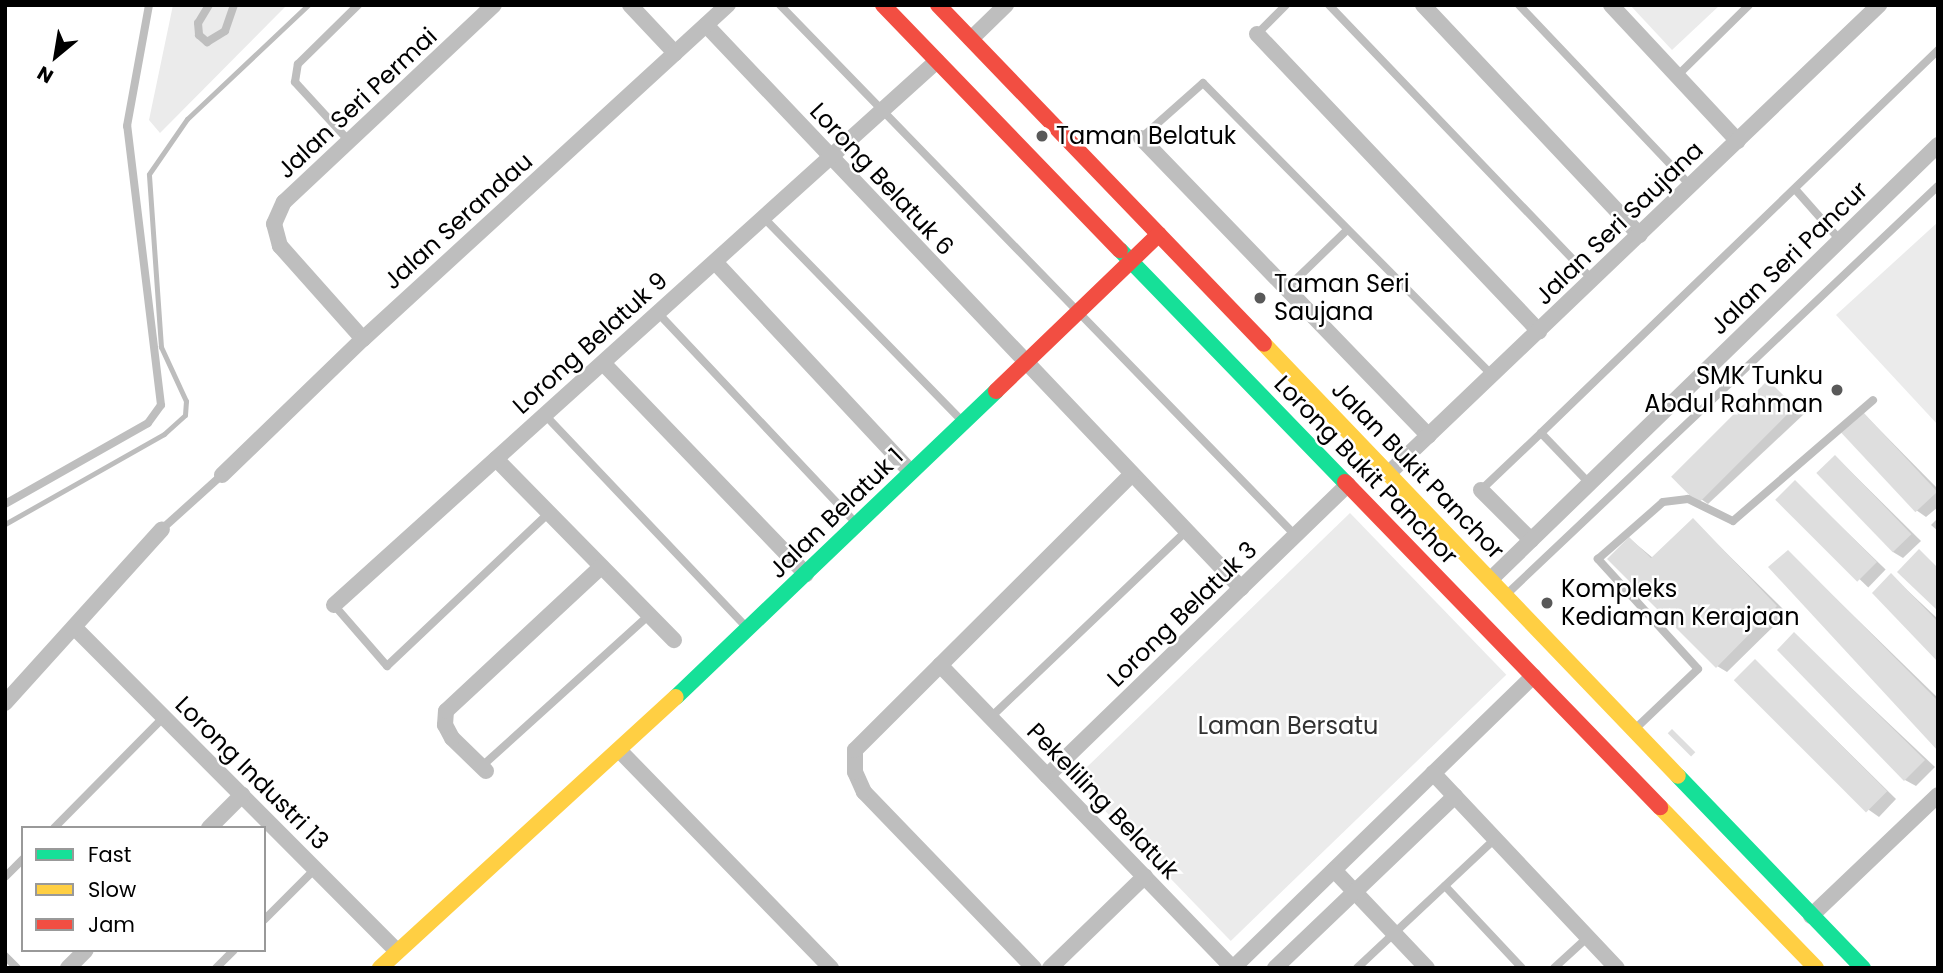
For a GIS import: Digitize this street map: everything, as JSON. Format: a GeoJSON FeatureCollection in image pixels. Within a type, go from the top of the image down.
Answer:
{"type":"FeatureCollection","features":[{"type":"Feature","properties":{"kind":"street","name":"Jalan Seri Permai"},"geometry":{"type":"LineString","coordinates":[[363,339],[280,246],[274,224],[284,202],[494,5]]}},
{"type":"Feature","properties":{"kind":"street"},"geometry":{"type":"LineString","coordinates":[[630,5],[675,53]]}},
{"type":"Feature","properties":{"kind":"street","name":"Jalan Serandau"},"geometry":{"type":"LineString","coordinates":[[222,475],[363,339],[728,5]]}},
{"type":"Feature","properties":{"kind":"street","name":"Lorong Bukit Panchor"},"geometry":{"type":"LineString","coordinates":[[883,5],[1816,968]]}},
{"type":"Feature","properties":{"kind":"street","name":"Jalan Bukit Panchor"},"geometry":{"type":"LineString","coordinates":[[938,5],[1863,968]]}},
{"type":"Feature","properties":{"kind":"street"},"geometry":{"type":"LineString","coordinates":[[971,39],[1006,5]]}},
{"type":"Feature","properties":{"kind":"street"},"geometry":{"type":"LineString","coordinates":[[1423,5],[1640,234]]}},
{"type":"Feature","properties":{"kind":"street"},"geometry":{"type":"LineString","coordinates":[[1611,5],[1738,141]]}},
{"type":"Feature","properties":{"kind":"street","name":"Jalan Seri Saujana"},"geometry":{"type":"LineString","coordinates":[[1389,473],[1738,141],[1872,8]]}},
{"type":"Feature","properties":{"kind":"street","name":"Lorong Belatuk 6"},"geometry":{"type":"LineString","coordinates":[[706,25],[1241,588]]}},
{"type":"Feature","properties":{"kind":"street"},"geometry":{"type":"LineString","coordinates":[[1257,34],[1539,331]]}},
{"type":"Feature","properties":{"kind":"street","name":"Lorong Belatuk 9"},"geometry":{"type":"LineString","coordinates":[[334,605],[937,61]]}},
{"type":"Feature","properties":{"kind":"street"},"geometry":{"type":"LineString","coordinates":[[1141,138],[1429,436]]}},
{"type":"Feature","properties":{"kind":"street","name":"Jalan Seri Pancur"},"geometry":{"type":"LineString","coordinates":[[1491,579],[1938,145]]}},
{"type":"Feature","properties":{"kind":"street","name":"Jalan Belatuk 1"},"geometry":{"type":"LineString","coordinates":[[390,962],[621,751],[1159,234]]}},
{"type":"Feature","properties":{"kind":"street"},"geometry":{"type":"LineString","coordinates":[[715,262],[911,472]]}},
{"type":"Feature","properties":{"kind":"street"},"geometry":{"type":"LineString","coordinates":[[603,362],[806,573]]}},
{"type":"Feature","properties":{"kind":"street"},"geometry":{"type":"LineString","coordinates":[[496,459],[674,640]]}},
{"type":"Feature","properties":{"kind":"street"},"geometry":{"type":"LineString","coordinates":[[1034,968],[864,792],[855,772],[855,750],[1131,475]]}},
{"type":"Feature","properties":{"kind":"street","name":"Lorong Belatuk 3"},"geometry":{"type":"LineString","coordinates":[[1047,776],[1348,484]]}},
{"type":"Feature","properties":{"kind":"street"},"geometry":{"type":"LineString","coordinates":[[1481,490],[1531,540]]}},
{"type":"Feature","properties":{"kind":"street"},"geometry":{"type":"LineString","coordinates":[[5,703],[162,529]]}},
{"type":"Feature","properties":{"kind":"street"},"geometry":{"type":"LineString","coordinates":[[484,769],[444,725],[446,711],[601,567]]}},
{"type":"Feature","properties":{"kind":"street","name":"Lorong Industri 13"},"geometry":{"type":"LineString","coordinates":[[75,628],[315,869],[390,962]]}},
{"type":"Feature","properties":{"kind":"street","name":"Pekeliling Belatuk"},"geometry":{"type":"LineString","coordinates":[[940,665],[1233,968]]}},
{"type":"Feature","properties":{"kind":"street"},"geometry":{"type":"LineString","coordinates":[[1233,968],[1533,676]]}},
{"type":"Feature","properties":{"kind":"street"},"geometry":{"type":"LineString","coordinates":[[621,751],[831,968]]}},
{"type":"Feature","properties":{"kind":"street"},"geometry":{"type":"LineString","coordinates":[[1433,773],[1617,968]]}},
{"type":"Feature","properties":{"kind":"street"},"geometry":{"type":"LineString","coordinates":[[211,826],[242,795]]}},
{"type":"Feature","properties":{"kind":"street"},"geometry":{"type":"LineString","coordinates":[[1811,916],[1938,795]]}},
{"type":"Feature","properties":{"kind":"street"},"geometry":{"type":"LineString","coordinates":[[1275,968],[1455,796]]}},
{"type":"Feature","properties":{"kind":"street"},"geometry":{"type":"LineString","coordinates":[[1334,870],[1427,968]]}},
{"type":"Feature","properties":{"kind":"street"},"geometry":{"type":"LineString","coordinates":[[1050,968],[1145,877]]}},
{"type":"Feature","properties":{"kind":"street"},"geometry":{"type":"LineString","coordinates":[[68,968],[84,952]]}},
{"type":"Feature","properties":{"kind":"lane"},"geometry":{"type":"LineString","coordinates":[[5,504],[148,423],[162,405],[127,126],[149,5]]}},
{"type":"Feature","properties":{"kind":"lane"},"geometry":{"type":"LineString","coordinates":[[209,5],[198,23],[199,35],[207,42],[225,31],[234,5]]}},
{"type":"Feature","properties":{"kind":"lane"},"geometry":{"type":"LineString","coordinates":[[349,141],[295,82],[298,64],[358,5]]}},
{"type":"Feature","properties":{"kind":"lane"},"geometry":{"type":"LineString","coordinates":[[780,5],[1295,535]]}},
{"type":"Feature","properties":{"kind":"lane"},"geometry":{"type":"LineString","coordinates":[[1257,34],[1286,5]]}},
{"type":"Feature","properties":{"kind":"lane"},"geometry":{"type":"LineString","coordinates":[[1329,5],[1593,279]]}},
{"type":"Feature","properties":{"kind":"lane"},"geometry":{"type":"LineString","coordinates":[[1519,5],[1691,186]]}},
{"type":"Feature","properties":{"kind":"lane"},"geometry":{"type":"LineString","coordinates":[[1677,76],[1749,5]]}},
{"type":"Feature","properties":{"kind":"lane"},"geometry":{"type":"LineString","coordinates":[[1481,490],[1938,50]]}},
{"type":"Feature","properties":{"kind":"lane"},"geometry":{"type":"LineString","coordinates":[[1141,138],[1203,83],[1493,376]]}},
{"type":"Feature","properties":{"kind":"lane"},"geometry":{"type":"LineString","coordinates":[[1506,594],[1938,186]]}},
{"type":"Feature","properties":{"kind":"lane"},"geometry":{"type":"LineString","coordinates":[[1796,189],[1840,240]]}},
{"type":"Feature","properties":{"kind":"lane"},"geometry":{"type":"LineString","coordinates":[[764,218],[963,422]]}},
{"type":"Feature","properties":{"kind":"lane"},"geometry":{"type":"LineString","coordinates":[[1286,289],[1347,230]]}},
{"type":"Feature","properties":{"kind":"lane"},"geometry":{"type":"LineString","coordinates":[[658,313],[857,524]]}},
{"type":"Feature","properties":{"kind":"lane"},"geometry":{"type":"LineString","coordinates":[[1635,729],[1698,669],[1598,559],[1663,502],[1688,499],[1732,521],[1873,400]]}},
{"type":"Feature","properties":{"kind":"lane"},"geometry":{"type":"LineString","coordinates":[[545,415],[747,629]]}},
{"type":"Feature","properties":{"kind":"lane"},"geometry":{"type":"LineString","coordinates":[[1541,433],[1589,483]]}},
{"type":"Feature","properties":{"kind":"lane"},"geometry":{"type":"LineString","coordinates":[[162,529],[222,475]]}},
{"type":"Feature","properties":{"kind":"lane","name":"Lorong Belatuk 9"},"geometry":{"type":"LineString","coordinates":[[334,605],[387,666],[549,513]]}},
{"type":"Feature","properties":{"kind":"lane"},"geometry":{"type":"LineString","coordinates":[[991,717],[1186,531]]}},
{"type":"Feature","properties":{"kind":"lane"},"geometry":{"type":"LineString","coordinates":[[484,769],[649,615]]}},
{"type":"Feature","properties":{"kind":"lane"},"geometry":{"type":"LineString","coordinates":[[56,826],[164,717]]}},
{"type":"Feature","properties":{"kind":"lane"},"geometry":{"type":"LineString","coordinates":[[1357,968],[1496,839]]}},
{"type":"Feature","properties":{"kind":"lane"},"geometry":{"type":"LineString","coordinates":[[5,877],[21,861]]}},
{"type":"Feature","properties":{"kind":"lane"},"geometry":{"type":"LineString","coordinates":[[266,918],[315,869]]}},
{"type":"Feature","properties":{"kind":"lane"},"geometry":{"type":"LineString","coordinates":[[1446,886],[1522,968]]}},
{"type":"Feature","properties":{"kind":"lane"},"geometry":{"type":"LineString","coordinates":[[1554,968],[1588,937]]}},
{"type":"Feature","properties":{"kind":"lane"},"geometry":{"type":"LineString","coordinates":[[216,968],[232,952]]}},
{"type":"Feature","properties":{"kind":"lane"},"geometry":{"type":"LineString","coordinates":[[5,956],[17,968]]}},
{"type":"Feature","properties":{"kind":"green space"},"geometry":{"type":"Polygon","coordinates":[[[173,5],[287,5],[160,133],[149,120],[173,5]]]}},
{"type":"Feature","properties":{"kind":"green space"},"geometry":{"type":"Polygon","coordinates":[[[1630,5],[1720,5],[1672,50],[1630,5]]]}},
{"type":"Feature","properties":{"kind":"green space"},"geometry":{"type":"Polygon","coordinates":[[[1938,222],[1938,425],[1836,315],[1938,222]]]}},
{"type":"Feature","properties":{"kind":"green space","name":"Laman Bersatu"},"geometry":{"type":"Polygon","coordinates":[[[1350,513],[1506,675],[1231,941],[1074,779],[1350,513]]]}},
{"type":"Feature","properties":{"kind":"building"},"geometry":{"type":"Polygon","coordinates":[[[1768,380],[1795,407],[1698,504],[1671,477],[1768,380]]]}},
{"type":"Feature","properties":{"kind":"building"},"geometry":{"type":"Polygon","coordinates":[[[1863,412],[1937,492],[1915,512],[1841,432],[1863,412]]]}},
{"type":"Feature","properties":{"kind":"building"},"geometry":{"type":"Polygon","coordinates":[[[1835,455],[1911,534],[1893,552],[1816,473],[1835,455]]]}},
{"type":"Feature","properties":{"kind":"building"},"geometry":{"type":"Polygon","coordinates":[[[1795,480],[1877,562],[1857,582],[1775,500],[1795,480]]]}},
{"type":"Feature","properties":{"kind":"building"},"geometry":{"type":"Polygon","coordinates":[[[1693,518],[1777,606],[1716,668],[1607,559],[1629,537],[1651,558],[1693,518]]]}},
{"type":"Feature","properties":{"kind":"building"},"geometry":{"type":"Polygon","coordinates":[[[1919,549],[1938,568],[1938,611],[1897,572],[1919,549]]]}},
{"type":"Feature","properties":{"kind":"building"},"geometry":{"type":"Polygon","coordinates":[[[1788,550],[1938,701],[1938,751],[1768,567],[1788,550]]]}},
{"type":"Feature","properties":{"kind":"building"},"geometry":{"type":"Polygon","coordinates":[[[1891,573],[1938,622],[1938,662],[1872,593],[1891,573]]]}},
{"type":"Feature","properties":{"kind":"building"},"geometry":{"type":"Polygon","coordinates":[[[1794,632],[1925,760],[1904,781],[1777,650],[1794,632]]]}},
{"type":"Feature","properties":{"kind":"building"},"geometry":{"type":"Polygon","coordinates":[[[1755,659],[1887,791],[1866,812],[1734,680],[1755,659]]]}},
{"type":"Feature","properties":{"kind":"building"},"geometry":{"type":"Polygon","coordinates":[[[1672,729],[1695,752],[1691,757],[1668,733],[1672,729]]]}},
{"type":"Feature","properties":{"kind":"waterway"},"geometry":{"type":"LineString","coordinates":[[5,524],[164,434],[185,415],[186,401],[161,347],[149,174],[187,119],[308,5]]}},
{"type":"Feature","properties":{"kind":"traffic: fast"},"geometry":{"type":"LineString","coordinates":[[1120,250],[1345,482]]}},
{"type":"Feature","properties":{"kind":"traffic: fast"},"geometry":{"type":"LineString","coordinates":[[676,697],[996,391]]}},
{"type":"Feature","properties":{"kind":"traffic: fast"},"geometry":{"type":"LineString","coordinates":[[1678,776],[1863,968]]}},
{"type":"Feature","properties":{"kind":"traffic: slow"},"geometry":{"type":"LineString","coordinates":[[1264,344],[1678,776]]}},
{"type":"Feature","properties":{"kind":"traffic: slow"},"geometry":{"type":"LineString","coordinates":[[380,968],[676,697]]}},
{"type":"Feature","properties":{"kind":"traffic: slow"},"geometry":{"type":"LineString","coordinates":[[1660,807],[1816,968]]}},
{"type":"Feature","properties":{"kind":"traffic: jam"},"geometry":{"type":"LineString","coordinates":[[883,5],[1120,250]]}},
{"type":"Feature","properties":{"kind":"traffic: jam"},"geometry":{"type":"LineString","coordinates":[[938,5],[1264,344]]}},
{"type":"Feature","properties":{"kind":"traffic: jam"},"geometry":{"type":"LineString","coordinates":[[996,391],[1159,234]]}},
{"type":"Feature","properties":{"kind":"traffic: jam"},"geometry":{"type":"LineString","coordinates":[[1345,482],[1660,807]]}},
{"type":"Feature","properties":{"kind":"place","name":"Taman Belatuk"},"geometry":{"type":"Point","coordinates":[1042,136]}},
{"type":"Feature","properties":{"kind":"place","name":"Taman Seri Saujana"},"geometry":{"type":"Point","coordinates":[1260,298]}},
{"type":"Feature","properties":{"kind":"place","name":"SMK Tunku Abdul Rahman"},"geometry":{"type":"Point","coordinates":[1837,390]}},
{"type":"Feature","properties":{"kind":"place","name":"Kompleks Kediaman Kerajaan"},"geometry":{"type":"Point","coordinates":[1547,603]}}]}
